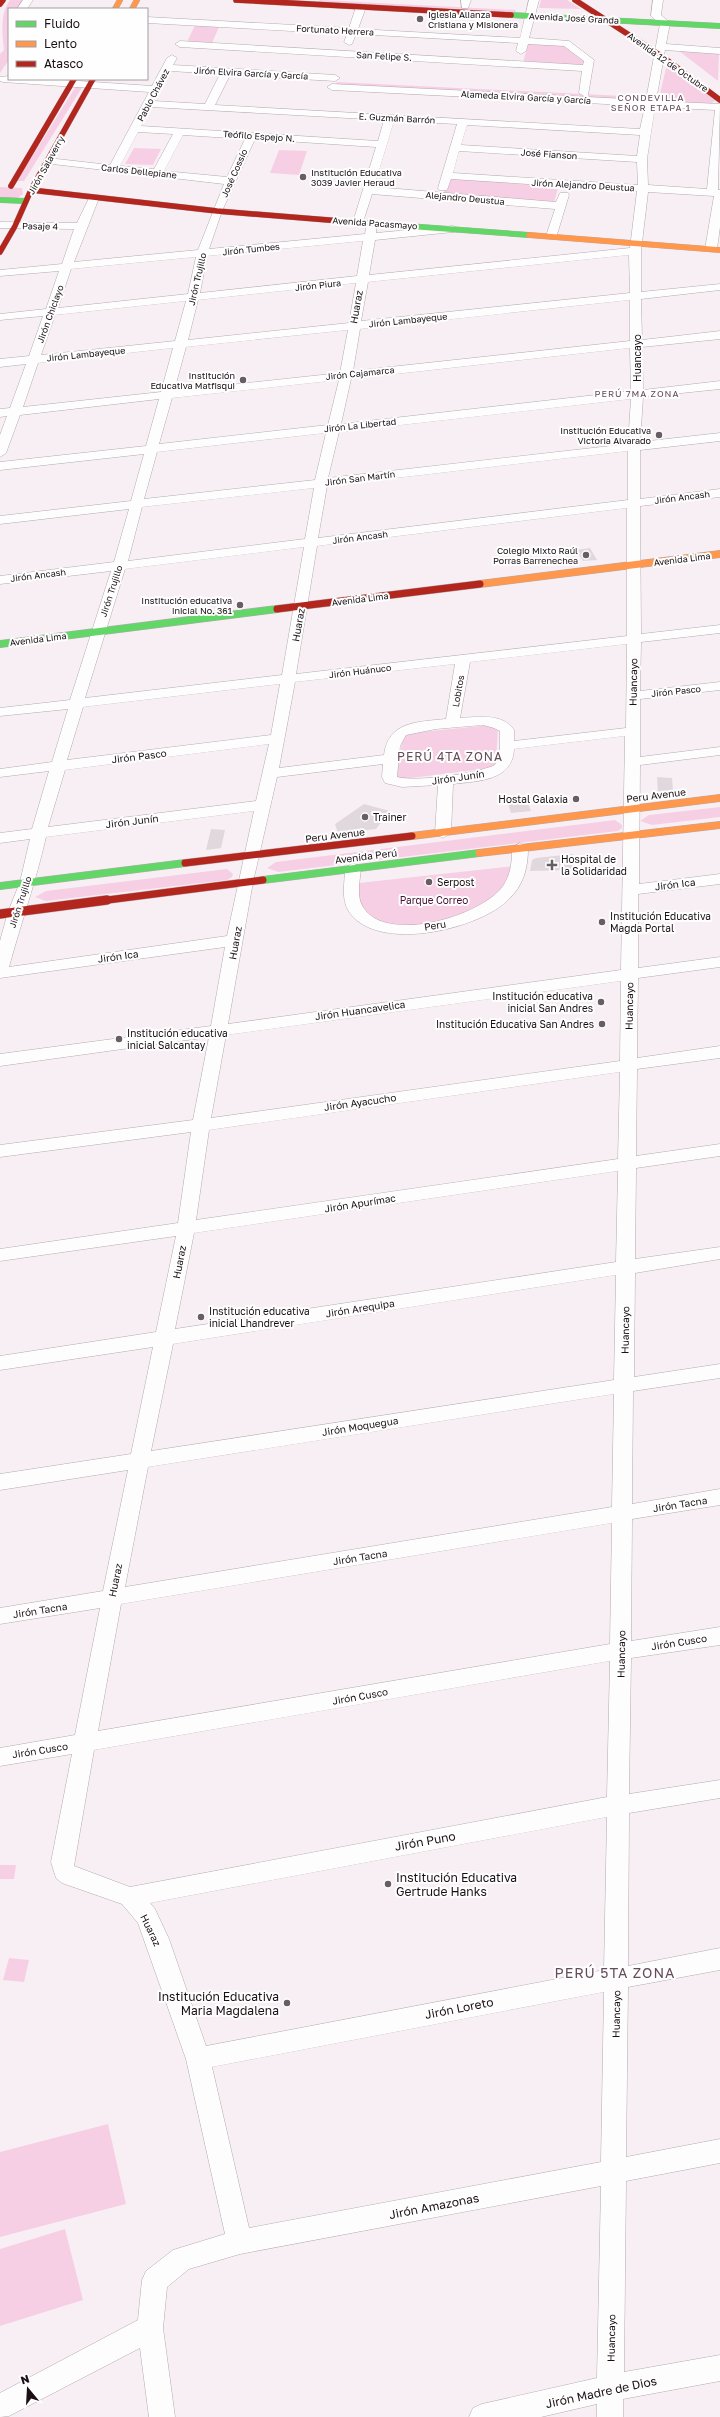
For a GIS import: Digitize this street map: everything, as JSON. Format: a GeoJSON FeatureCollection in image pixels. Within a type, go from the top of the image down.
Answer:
{"type":"FeatureCollection","features":[{"type":"Feature","properties":{"kind":"main road"},"geometry":{"type":"LineString","coordinates":[[0,4],[2,0]]}},
{"type":"Feature","properties":{"kind":"main road","name":"Avenida José Granda"},"geometry":{"type":"LineString","coordinates":[[236,0],[532,8],[606,20],[720,26]]}},
{"type":"Feature","properties":{"kind":"main road","name":"Avenida 12 de Octubre"},"geometry":{"type":"LineString","coordinates":[[575,0],[593,13],[661,50],[720,92]]}},
{"type":"Feature","properties":{"kind":"main road","name":"Avenida José Granda"},"geometry":{"type":"LineString","coordinates":[[357,3],[465,3],[593,13],[613,12],[720,19]]}},
{"type":"Feature","properties":{"kind":"main road","name":"Avenida 12 de Octubre"},"geometry":{"type":"LineString","coordinates":[[613,12],[627,21],[720,100]]}},
{"type":"Feature","properties":{"kind":"main road","name":"Jirón Salaverry"},"geometry":{"type":"LineString","coordinates":[[11,186],[73,81]]}},
{"type":"Feature","properties":{"kind":"main road","name":"Jirón Salaverry"},"geometry":{"type":"LineString","coordinates":[[0,252],[15,226],[32,189],[92,82]]}},
{"type":"Feature","properties":{"kind":"main road","name":"Avenida Pacasmayo"},"geometry":{"type":"LineString","coordinates":[[0,185],[94,198],[366,227]]}},
{"type":"Feature","properties":{"kind":"main road"},"geometry":{"type":"LineString","coordinates":[[0,200],[26,201]]}},
{"type":"Feature","properties":{"kind":"main road"},"geometry":{"type":"LineString","coordinates":[[453,229],[552,236],[635,247],[715,250]]}},
{"type":"Feature","properties":{"kind":"main road","name":"Avenida Lima"},"geometry":{"type":"LineString","coordinates":[[0,644],[95,641],[300,616],[635,565],[720,554]]}},
{"type":"Feature","properties":{"kind":"main road","name":"Peru Avenue"},"geometry":{"type":"LineString","coordinates":[[0,886],[720,798]]}},
{"type":"Feature","properties":{"kind":"main road","name":"Avenida Perú"},"geometry":{"type":"LineString","coordinates":[[16,912],[353,868],[720,825]]}},
{"type":"Feature","properties":{"kind":"main road"},"geometry":{"type":"LineString","coordinates":[[0,914],[16,912]]}},
{"type":"Feature","properties":{"kind":"street"},"geometry":{"type":"LineString","coordinates":[[658,0],[656,16],[665,23]]}},
{"type":"Feature","properties":{"kind":"street"},"geometry":{"type":"LineString","coordinates":[[321,114],[353,31],[357,3]]}},
{"type":"Feature","properties":{"kind":"street"},"geometry":{"type":"LineString","coordinates":[[517,64],[532,8]]}},
{"type":"Feature","properties":{"kind":"street","name":"Fortunato Herrera"},"geometry":{"type":"LineString","coordinates":[[148,20],[524,40],[570,44],[587,56],[589,60],[589,68]]}},
{"type":"Feature","properties":{"kind":"street","name":"Pablo Chávez"},"geometry":{"type":"LineString","coordinates":[[114,168],[180,44],[190,22]]}},
{"type":"Feature","properties":{"kind":"street","name":"Huancayo"},"geometry":{"type":"LineString","coordinates":[[610,2417],[633,731],[635,565],[634,446],[637,394],[637,295],[635,247],[643,189],[642,159],[645,132],[665,23]]}},
{"type":"Feature","properties":{"kind":"street"},"geometry":{"type":"LineString","coordinates":[[221,47],[232,24]]}},
{"type":"Feature","properties":{"kind":"street","name":"San Felipe S."},"geometry":{"type":"LineString","coordinates":[[180,44],[589,68]]}},
{"type":"Feature","properties":{"kind":"street"},"geometry":{"type":"LineString","coordinates":[[661,50],[720,51]]}},
{"type":"Feature","properties":{"kind":"street","name":"Jirón Elvira García y García"},"geometry":{"type":"LineString","coordinates":[[167,68],[227,71],[331,88]]}},
{"type":"Feature","properties":{"kind":"street"},"geometry":{"type":"LineString","coordinates":[[584,93],[589,68]]}},
{"type":"Feature","properties":{"kind":"street"},"geometry":{"type":"LineString","coordinates":[[209,107],[227,71]]}},
{"type":"Feature","properties":{"kind":"street"},"geometry":{"type":"LineString","coordinates":[[2,82],[8,72]]}},
{"type":"Feature","properties":{"kind":"street"},"geometry":{"type":"LineString","coordinates":[[2,82],[73,81],[156,89]]}},
{"type":"Feature","properties":{"kind":"street","name":"Alameda Elvira García y García"},"geometry":{"type":"LineString","coordinates":[[331,88],[652,100]]}},
{"type":"Feature","properties":{"kind":"street","name":"Alameda Elvira García y García"},"geometry":{"type":"LineString","coordinates":[[331,88],[584,93],[720,107]]}},
{"type":"Feature","properties":{"kind":"street"},"geometry":{"type":"LineString","coordinates":[[513,125],[522,96]]}},
{"type":"Feature","properties":{"kind":"street","name":"E. Guzmán Barrón"},"geometry":{"type":"LineString","coordinates":[[148,104],[645,132]]}},
{"type":"Feature","properties":{"kind":"street"},"geometry":{"type":"LineString","coordinates":[[715,250],[720,107]]}},
{"type":"Feature","properties":{"kind":"street","name":"Huaraz"},"geometry":{"type":"LineString","coordinates":[[240,2242],[198,2059],[157,1939],[146,1916],[130,1898],[70,1876],[64,1871],[62,1862],[86,1742],[112,1598],[186,1229],[201,1126],[236,940],[245,882],[278,739],[313,543],[322,483],[346,374],[361,280],[368,190],[390,118]]}},
{"type":"Feature","properties":{"kind":"street"},"geometry":{"type":"LineString","coordinates":[[441,196],[463,122]]}},
{"type":"Feature","properties":{"kind":"street","name":"Teófilo Espejo N."},"geometry":{"type":"LineString","coordinates":[[135,129],[383,144]]}},
{"type":"Feature","properties":{"kind":"street"},"geometry":{"type":"LineString","coordinates":[[157,173],[180,131]]}},
{"type":"Feature","properties":{"kind":"street","name":"José Cossío"},"geometry":{"type":"LineString","coordinates":[[217,211],[251,136]]}},
{"type":"Feature","properties":{"kind":"street","name":"José Fianson"},"geometry":{"type":"LineString","coordinates":[[455,148],[642,159]]}},
{"type":"Feature","properties":{"kind":"street","name":"Carlos Dellepiane"},"geometry":{"type":"LineString","coordinates":[[48,161],[230,181]]}},
{"type":"Feature","properties":{"kind":"street","name":"Jirón Alejandro Deustua"},"geometry":{"type":"LineString","coordinates":[[447,176],[717,193]]}},
{"type":"Feature","properties":{"kind":"street"},"geometry":{"type":"LineString","coordinates":[[552,236],[566,184]]}},
{"type":"Feature","properties":{"kind":"street","name":"Alejandro Deustua"},"geometry":{"type":"LineString","coordinates":[[368,190],[561,206]]}},
{"type":"Feature","properties":{"kind":"street","name":"Jirón Chiclayo"},"geometry":{"type":"LineString","coordinates":[[0,453],[49,313],[68,267],[81,226],[94,198]]}},
{"type":"Feature","properties":{"kind":"street","name":"Jirón Trujillo"},"geometry":{"type":"LineString","coordinates":[[0,971],[16,912],[28,882],[39,833],[95,641],[120,565],[135,505],[153,447],[165,395],[193,298],[202,254],[217,211]]}},
{"type":"Feature","properties":{"kind":"street","name":"Pasaje 4"},"geometry":{"type":"LineString","coordinates":[[0,225],[81,226]]}},
{"type":"Feature","properties":{"kind":"street","name":"Jirón Tumbes"},"geometry":{"type":"LineString","coordinates":[[0,273],[202,254],[366,227],[453,229]]}},
{"type":"Feature","properties":{"kind":"street","name":"Jirón Piura"},"geometry":{"type":"LineString","coordinates":[[0,318],[361,280],[635,247]]}},
{"type":"Feature","properties":{"kind":"street","name":"Jirón Lambayeque"},"geometry":{"type":"LineString","coordinates":[[0,363],[720,287]]}},
{"type":"Feature","properties":{"kind":"street","name":"Jirón Cajamarca"},"geometry":{"type":"LineString","coordinates":[[0,413],[346,374],[720,335]]}},
{"type":"Feature","properties":{"kind":"street","name":"Jirón La Libertad"},"geometry":{"type":"LineString","coordinates":[[0,466],[153,447],[720,385]]}},
{"type":"Feature","properties":{"kind":"street","name":"Jirón San Martín"},"geometry":{"type":"LineString","coordinates":[[0,520],[720,436]]}},
{"type":"Feature","properties":{"kind":"street","name":"Jirón Ancash"},"geometry":{"type":"LineString","coordinates":[[0,580],[720,493]]}},
{"type":"Feature","properties":{"kind":"street","name":"Jirón Huánuco"},"geometry":{"type":"LineString","coordinates":[[0,712],[720,629]]}},
{"type":"Feature","properties":{"kind":"street","name":"Lobitos"},"geometry":{"type":"LineString","coordinates":[[452,724],[463,659]]}},
{"type":"Feature","properties":{"kind":"street","name":"Jirón Pasco"},"geometry":{"type":"LineString","coordinates":[[633,696],[720,686]]}},
{"type":"Feature","properties":{"kind":"street","name":"Jirón Junín"},"geometry":{"type":"LineString","coordinates":[[483,721],[499,724],[507,730],[506,746],[505,762],[499,769],[485,774],[407,784],[395,782],[389,777],[395,739],[400,733],[416,727],[483,721]]}},
{"type":"Feature","properties":{"kind":"street"},"geometry":{"type":"LineString","coordinates":[[506,746],[633,731]]}},
{"type":"Feature","properties":{"kind":"street","name":"Jirón Pasco"},"geometry":{"type":"LineString","coordinates":[[0,773],[278,739]]}},
{"type":"Feature","properties":{"kind":"street"},"geometry":{"type":"LineString","coordinates":[[632,762],[720,751]]}},
{"type":"Feature","properties":{"kind":"street"},"geometry":{"type":"LineString","coordinates":[[271,773],[392,758]]}},
{"type":"Feature","properties":{"kind":"street"},"geometry":{"type":"LineString","coordinates":[[443,833],[446,779]]}},
{"type":"Feature","properties":{"kind":"street","name":"Jirón Junín"},"geometry":{"type":"LineString","coordinates":[[0,838],[264,805]]}},
{"type":"Feature","properties":{"kind":"street","name":"Peru"},"geometry":{"type":"LineString","coordinates":[[353,868],[352,901],[361,917],[369,923],[382,927],[421,928],[442,925],[474,916],[500,899],[514,882],[520,861],[520,848]]}},
{"type":"Feature","properties":{"kind":"street","name":"Jirón Ica"},"geometry":{"type":"LineString","coordinates":[[631,890],[720,879]]}},
{"type":"Feature","properties":{"kind":"street","name":"Jirón Ica"},"geometry":{"type":"LineString","coordinates":[[0,971],[236,940]]}},
{"type":"Feature","properties":{"kind":"street","name":"Jirón Huancavelica"},"geometry":{"type":"LineString","coordinates":[[0,1060],[220,1028],[720,962]]}},
{"type":"Feature","properties":{"kind":"street","name":"Jirón Ayacucho"},"geometry":{"type":"LineString","coordinates":[[0,1151],[201,1126],[720,1052]]}},
{"type":"Feature","properties":{"kind":"street","name":"Jirón Apurímac"},"geometry":{"type":"LineString","coordinates":[[0,1255],[720,1150]]}},
{"type":"Feature","properties":{"kind":"street","name":"Jirón Arequipa"},"geometry":{"type":"LineString","coordinates":[[0,1363],[626,1266],[720,1253]]}},
{"type":"Feature","properties":{"kind":"street","name":"Jirón Moquegua"},"geometry":{"type":"LineString","coordinates":[[0,1482],[720,1371]]}},
{"type":"Feature","properties":{"kind":"street","name":"Jirón Tacna"},"geometry":{"type":"LineString","coordinates":[[0,1616],[720,1498]]}},
{"type":"Feature","properties":{"kind":"street","name":"Jirón Cusco"},"geometry":{"type":"LineString","coordinates":[[0,1757],[621,1651],[720,1636]]}},
{"type":"Feature","properties":{"kind":"street","name":"Jirón Puno"},"geometry":{"type":"LineString","coordinates":[[130,1898],[618,1805],[720,1789]]}},
{"type":"Feature","properties":{"kind":"street","name":"Jirón Loreto"},"geometry":{"type":"LineString","coordinates":[[198,2059],[616,1977],[720,1959]]}},
{"type":"Feature","properties":{"kind":"street","name":"Jirón Amazonas"},"geometry":{"type":"LineString","coordinates":[[150,2328],[155,2280],[182,2259],[240,2242],[614,2173],[720,2151]]}},
{"type":"Feature","properties":{"kind":"street"},"geometry":{"type":"LineString","coordinates":[[0,2407],[150,2328],[162,2417]]}},
{"type":"Feature","properties":{"kind":"street","name":"Jirón Madre de Dios"},"geometry":{"type":"LineString","coordinates":[[482,2417],[611,2388],[720,2368]]}},
{"type":"Feature","properties":{"kind":"green space"},"geometry":{"type":"Polygon","coordinates":[[[10,0],[24,0],[20,8],[8,8],[8,61],[0,73],[0,54],[4,50],[2,30],[3,17],[10,0]]]}},
{"type":"Feature","properties":{"kind":"green space"},"geometry":{"type":"Polygon","coordinates":[[[320,0],[516,10],[515,13],[318,2],[320,0]]]}},
{"type":"Feature","properties":{"kind":"green space"},"geometry":{"type":"Polygon","coordinates":[[[541,0],[567,0],[581,9],[539,8],[541,0]]]}},
{"type":"Feature","properties":{"kind":"green space"},"geometry":{"type":"Polygon","coordinates":[[[195,25],[219,27],[212,43],[187,42],[195,25]]]}},
{"type":"Feature","properties":{"kind":"green space"},"geometry":{"type":"Polygon","coordinates":[[[529,42],[560,43],[586,58],[583,66],[523,62],[529,42]]]}},
{"type":"Feature","properties":{"kind":"green space"},"geometry":{"type":"Polygon","coordinates":[[[679,51],[719,53],[718,81],[679,51]]]}},
{"type":"Feature","properties":{"kind":"green space"},"geometry":{"type":"Polygon","coordinates":[[[667,64],[716,100],[711,104],[658,102],[667,64]]]}},
{"type":"Feature","properties":{"kind":"green space"},"geometry":{"type":"Polygon","coordinates":[[[337,82],[644,97],[644,101],[334,86],[337,82]]]}},
{"type":"Feature","properties":{"kind":"green space"},"geometry":{"type":"Polygon","coordinates":[[[76,86],[83,86],[24,181],[17,181],[76,86]]]}},
{"type":"Feature","properties":{"kind":"green space"},"geometry":{"type":"Polygon","coordinates":[[[134,148],[161,149],[153,165],[125,164],[134,148]]]}},
{"type":"Feature","properties":{"kind":"green space"},"geometry":{"type":"Polygon","coordinates":[[[279,150],[307,151],[299,175],[270,173],[279,150]]]}},
{"type":"Feature","properties":{"kind":"green space"},"geometry":{"type":"Polygon","coordinates":[[[449,178],[559,184],[554,203],[443,195],[449,178]]]}},
{"type":"Feature","properties":{"kind":"green space"},"geometry":{"type":"Polygon","coordinates":[[[0,187],[22,188],[23,194],[16,199],[0,198],[0,187]]]}},
{"type":"Feature","properties":{"kind":"green space"},"geometry":{"type":"Polygon","coordinates":[[[491,725],[498,728],[496,763],[491,768],[403,779],[396,777],[403,738],[410,733],[491,725]]]}},
{"type":"Feature","properties":{"kind":"green space"},"geometry":{"type":"Polygon","coordinates":[[[720,807],[720,817],[652,825],[640,821],[649,815],[720,807]]]}},
{"type":"Feature","properties":{"kind":"green space"},"geometry":{"type":"Polygon","coordinates":[[[615,820],[622,825],[622,828],[618,831],[278,872],[267,868],[276,862],[615,820]]]}},
{"type":"Feature","properties":{"kind":"green space","name":"Parque Correo"},"geometry":{"type":"Polygon","coordinates":[[[514,866],[510,881],[493,900],[440,924],[404,926],[382,924],[368,917],[357,902],[359,883],[514,866]]]}},
{"type":"Feature","properties":{"kind":"green space"},"geometry":{"type":"Polygon","coordinates":[[[227,869],[233,874],[232,877],[227,880],[46,901],[35,897],[46,891],[227,869]]]}},
{"type":"Feature","properties":{"kind":"green space"},"geometry":{"type":"Polygon","coordinates":[[[0,1865],[16,1865],[14,1879],[0,1879],[0,1865]]]}},
{"type":"Feature","properties":{"kind":"green space"},"geometry":{"type":"Polygon","coordinates":[[[9,1958],[29,1960],[24,1982],[3,1980],[9,1958]]]}},
{"type":"Feature","properties":{"kind":"green space"},"geometry":{"type":"Polygon","coordinates":[[[108,2124],[126,2204],[0,2237],[0,2152],[108,2124]]]}},
{"type":"Feature","properties":{"kind":"green space"},"geometry":{"type":"Polygon","coordinates":[[[65,2229],[83,2300],[0,2326],[0,2249],[65,2229]]]}},
{"type":"Feature","properties":{"kind":"building","name":"Colegio Mixto Raúl Porras Barrenechea"},"geometry":{"type":"Polygon","coordinates":[[[590,548],[597,560],[583,561],[576,550],[590,548]]]}},
{"type":"Feature","properties":{"kind":"building"},"geometry":{"type":"Polygon","coordinates":[[[657,777],[672,778],[673,792],[658,795],[657,777]]]}},
{"type":"Feature","properties":{"kind":"building"},"geometry":{"type":"Polygon","coordinates":[[[526,798],[531,811],[511,813],[507,800],[526,798]]]}},
{"type":"Feature","properties":{"kind":"building","name":"Trainer"},"geometry":{"type":"Polygon","coordinates":[[[364,804],[390,811],[376,829],[338,833],[335,824],[364,804]]]}},
{"type":"Feature","properties":{"kind":"building"},"geometry":{"type":"Polygon","coordinates":[[[211,829],[225,830],[221,848],[206,850],[211,829]]]}},
{"type":"Feature","properties":{"kind":"building","name":"Hospital de la Solidaridad"},"geometry":{"type":"Polygon","coordinates":[[[573,854],[572,870],[530,871],[532,860],[536,858],[573,854]]]}},
{"type":"Feature","properties":{"kind":"traffic: fast"},"geometry":{"type":"LineString","coordinates":[[511,15],[720,26]]}},
{"type":"Feature","properties":{"kind":"traffic: fast"},"geometry":{"type":"LineString","coordinates":[[0,200],[26,201]]}},
{"type":"Feature","properties":{"kind":"traffic: fast"},"geometry":{"type":"LineString","coordinates":[[353,222],[529,235]]}},
{"type":"Feature","properties":{"kind":"traffic: fast"},"geometry":{"type":"LineString","coordinates":[[0,644],[277,609]]}},
{"type":"Feature","properties":{"kind":"traffic: fast"},"geometry":{"type":"LineString","coordinates":[[263,880],[479,853]]}},
{"type":"Feature","properties":{"kind":"traffic: fast"},"geometry":{"type":"LineString","coordinates":[[0,886],[185,863]]}},
{"type":"Feature","properties":{"kind":"traffic: slow"},"geometry":{"type":"LineString","coordinates":[[116,8],[120,0]]}},
{"type":"Feature","properties":{"kind":"traffic: slow"},"geometry":{"type":"LineString","coordinates":[[133,8],[137,0]]}},
{"type":"Feature","properties":{"kind":"traffic: slow"},"geometry":{"type":"LineString","coordinates":[[529,235],[720,250]]}},
{"type":"Feature","properties":{"kind":"traffic: slow"},"geometry":{"type":"LineString","coordinates":[[480,584],[720,554]]}},
{"type":"Feature","properties":{"kind":"traffic: slow"},"geometry":{"type":"LineString","coordinates":[[412,836],[720,798]]}},
{"type":"Feature","properties":{"kind":"traffic: slow"},"geometry":{"type":"LineString","coordinates":[[479,853],[720,825]]}},
{"type":"Feature","properties":{"kind":"traffic: jam"},"geometry":{"type":"LineString","coordinates":[[0,4],[3,0]]}},
{"type":"Feature","properties":{"kind":"traffic: jam"},"geometry":{"type":"LineString","coordinates":[[236,0],[511,15]]}},
{"type":"Feature","properties":{"kind":"traffic: jam"},"geometry":{"type":"LineString","coordinates":[[575,0],[660,55],[720,100]]}},
{"type":"Feature","properties":{"kind":"traffic: jam"},"geometry":{"type":"LineString","coordinates":[[11,186],[73,80]]}},
{"type":"Feature","properties":{"kind":"traffic: jam"},"geometry":{"type":"LineString","coordinates":[[0,252],[15,226],[31,190],[92,80]]}},
{"type":"Feature","properties":{"kind":"traffic: jam"},"geometry":{"type":"LineString","coordinates":[[31,190],[217,211],[353,222]]}},
{"type":"Feature","properties":{"kind":"traffic: jam"},"geometry":{"type":"LineString","coordinates":[[277,609],[480,584]]}},
{"type":"Feature","properties":{"kind":"traffic: jam"},"geometry":{"type":"LineString","coordinates":[[185,863],[412,836]]}},
{"type":"Feature","properties":{"kind":"traffic: jam"},"geometry":{"type":"LineString","coordinates":[[0,914],[263,880]]}},
{"type":"Feature","properties":{"kind":"place","name":"Iglesia Alianza Cristiana y Misionera"},"geometry":{"type":"Point","coordinates":[420,19]}},
{"type":"Feature","properties":{"kind":"place","name":"Institución Educativa 3039 Javier Heraud"},"geometry":{"type":"Point","coordinates":[303,177]}},
{"type":"Feature","properties":{"kind":"place","name":"Institución Educativa Matfisqui"},"geometry":{"type":"Point","coordinates":[243,380]}},
{"type":"Feature","properties":{"kind":"place","name":"Institución Educativa Victoria Alvarado"},"geometry":{"type":"Point","coordinates":[659,435]}},
{"type":"Feature","properties":{"kind":"place","name":"Colegio Mixto Raúl Porras Barrenechea"},"geometry":{"type":"Point","coordinates":[586,555]}},
{"type":"Feature","properties":{"kind":"place","name":"Institución educativa inicial No. 361"},"geometry":{"type":"Point","coordinates":[240,605]}},
{"type":"Feature","properties":{"kind":"place","name":"Hostal Galaxia"},"geometry":{"type":"Point","coordinates":[576,799]}},
{"type":"Feature","properties":{"kind":"place","name":"Trainer"},"geometry":{"type":"Point","coordinates":[365,817]}},
{"type":"Feature","properties":{"kind":"place","name":"Hospital de la Solidaridad"},"geometry":{"type":"Point","coordinates":[552,865]}},
{"type":"Feature","properties":{"kind":"place","name":"Serpost"},"geometry":{"type":"Point","coordinates":[429,882]}},
{"type":"Feature","properties":{"kind":"place","name":"Institución Educativa Magda Portal"},"geometry":{"type":"Point","coordinates":[602,922]}},
{"type":"Feature","properties":{"kind":"place","name":"Institución educativa inicial San Andres"},"geometry":{"type":"Point","coordinates":[601,1002]}},
{"type":"Feature","properties":{"kind":"place","name":"Institución Educativa San Andres"},"geometry":{"type":"Point","coordinates":[602,1024]}},
{"type":"Feature","properties":{"kind":"place","name":"Institución educativa inicial Salcantay"},"geometry":{"type":"Point","coordinates":[119,1039]}},
{"type":"Feature","properties":{"kind":"place","name":"Institución educativa inicial Lhandrever"},"geometry":{"type":"Point","coordinates":[201,1317]}},
{"type":"Feature","properties":{"kind":"place","name":"Institución Educativa Gertrude Hanks"},"geometry":{"type":"Point","coordinates":[388,1884]}},
{"type":"Feature","properties":{"kind":"place","name":"Institución Educativa Maria Magdalena"},"geometry":{"type":"Point","coordinates":[287,2003]}},
{"type":"Feature","properties":{"kind":"district","name":"CONDEVILLA SEÑOR ETAPA 1"},"geometry":{"type":"Point","coordinates":[651,102]}},
{"type":"Feature","properties":{"kind":"district","name":"PERÚ 7MA ZONA"},"geometry":{"type":"Point","coordinates":[637,393]}},
{"type":"Feature","properties":{"kind":"district","name":"PERÚ 4TA ZONA"},"geometry":{"type":"Point","coordinates":[450,756]}},
{"type":"Feature","properties":{"kind":"district","name":"PERÚ 5TA ZONA"},"geometry":{"type":"Point","coordinates":[615,1972]}}]}
